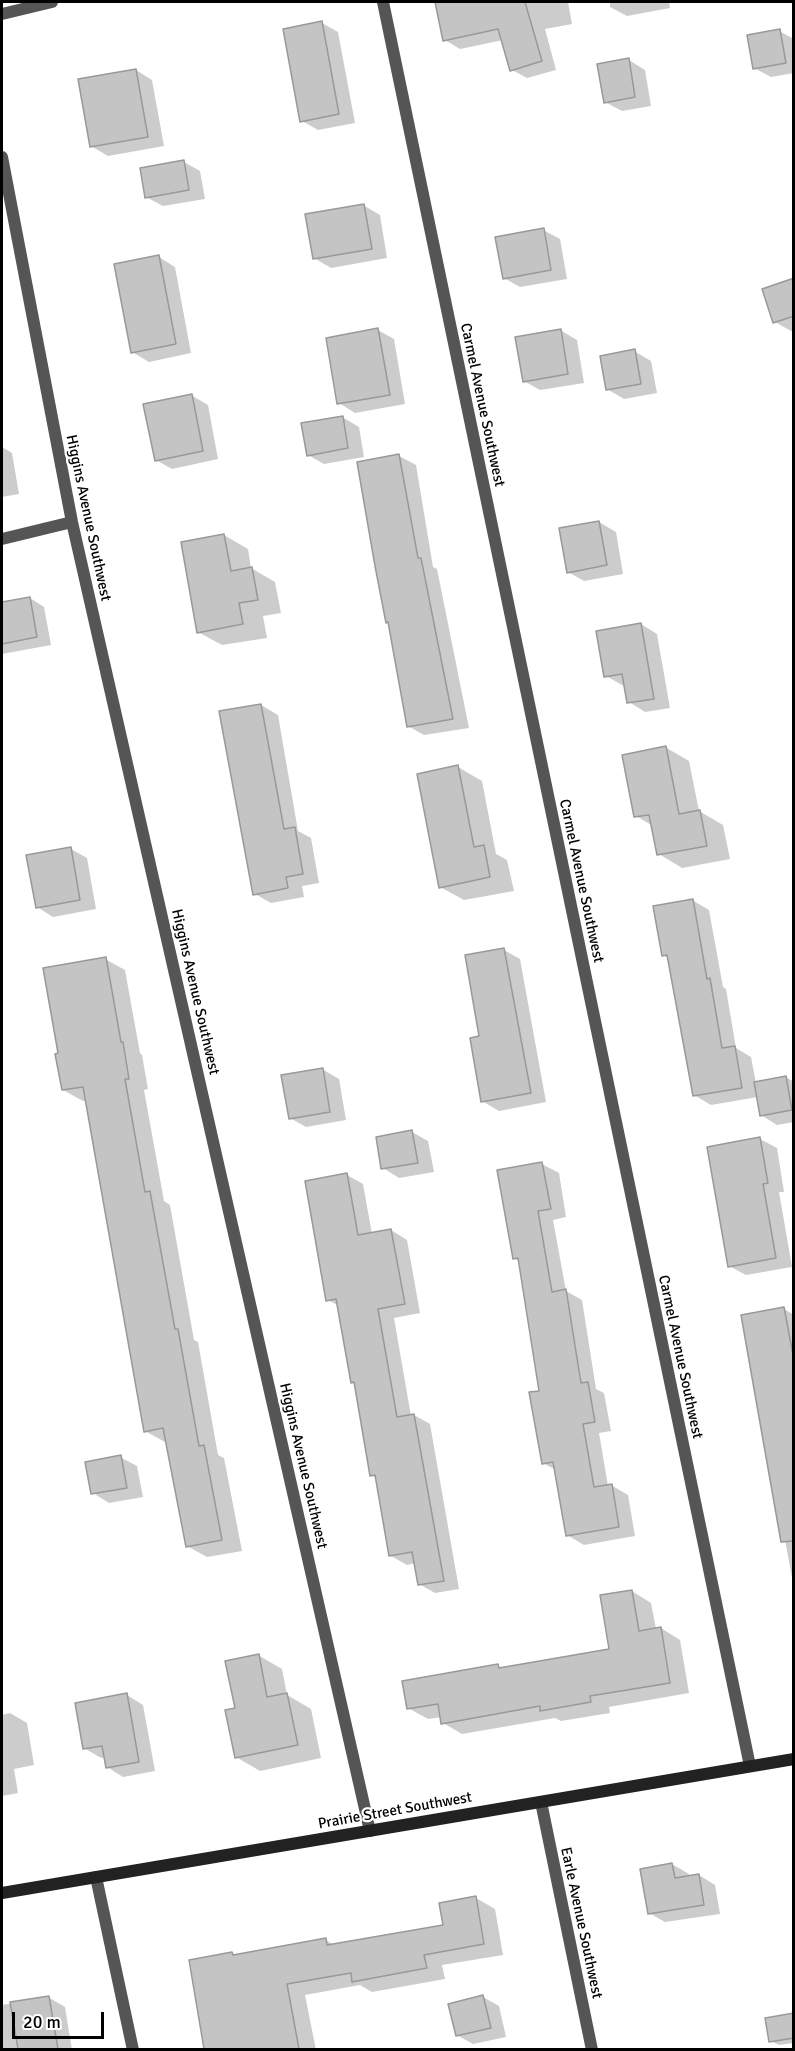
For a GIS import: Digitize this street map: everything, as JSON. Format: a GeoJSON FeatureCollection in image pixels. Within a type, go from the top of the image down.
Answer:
{"type":"FeatureCollection","features":[{"type":"Feature","properties":{"kind":"street"},"geometry":{"type":"LineString","coordinates":[[2,14],[52,2]]}},
{"type":"Feature","properties":{"kind":"street","name":"Carmel Avenue Southwest"},"geometry":{"type":"LineString","coordinates":[[382,2],[750,1766]]}},
{"type":"Feature","properties":{"kind":"street","name":"Higgins Avenue Southwest"},"geometry":{"type":"LineString","coordinates":[[2,157],[72,522],[370,1831]]}},
{"type":"Feature","properties":{"kind":"street"},"geometry":{"type":"LineString","coordinates":[[2,539],[72,522]]}},
{"type":"Feature","properties":{"kind":"street","name":"Prairie Street Southwest"},"geometry":{"type":"LineString","coordinates":[[2,1893],[794,1759]]}},
{"type":"Feature","properties":{"kind":"street","name":"Earle Avenue Southwest"},"geometry":{"type":"LineString","coordinates":[[541,1802],[592,2049]]}},
{"type":"Feature","properties":{"kind":"street"},"geometry":{"type":"LineString","coordinates":[[96,1877],[133,2049]]}},
{"type":"Feature","properties":{"kind":"building"},"geometry":{"type":"Polygon","coordinates":[[[435,2],[525,2],[542,61],[510,71],[498,29],[443,41],[435,2]]]}},
{"type":"Feature","properties":{"kind":"building"},"geometry":{"type":"Polygon","coordinates":[[[322,21],[339,114],[300,122],[283,29],[322,21]]]}},
{"type":"Feature","properties":{"kind":"building"},"geometry":{"type":"Polygon","coordinates":[[[780,29],[786,63],[753,69],[747,35],[780,29]]]}},
{"type":"Feature","properties":{"kind":"building"},"geometry":{"type":"Polygon","coordinates":[[[629,58],[635,97],[604,103],[597,64],[629,58]]]}},
{"type":"Feature","properties":{"kind":"building"},"geometry":{"type":"Polygon","coordinates":[[[136,69],[148,137],[90,147],[78,79],[136,69]]]}},
{"type":"Feature","properties":{"kind":"building"},"geometry":{"type":"Polygon","coordinates":[[[184,160],[189,190],[145,198],[140,168],[184,160]]]}},
{"type":"Feature","properties":{"kind":"building"},"geometry":{"type":"Polygon","coordinates":[[[364,204],[372,249],[313,259],[305,214],[364,204]]]}},
{"type":"Feature","properties":{"kind":"building"},"geometry":{"type":"Polygon","coordinates":[[[544,228],[551,270],[503,279],[495,237],[544,228]]]}},
{"type":"Feature","properties":{"kind":"building"},"geometry":{"type":"Polygon","coordinates":[[[159,255],[176,344],[131,353],[114,264],[159,255]]]}},
{"type":"Feature","properties":{"kind":"building"},"geometry":{"type":"Polygon","coordinates":[[[794,278],[794,316],[773,323],[762,289],[794,278]]]}},
{"type":"Feature","properties":{"kind":"building"},"geometry":{"type":"Polygon","coordinates":[[[378,328],[390,395],[337,404],[326,338],[378,328]]]}},
{"type":"Feature","properties":{"kind":"building"},"geometry":{"type":"Polygon","coordinates":[[[561,329],[568,374],[523,382],[515,337],[561,329]]]}},
{"type":"Feature","properties":{"kind":"building"},"geometry":{"type":"Polygon","coordinates":[[[635,349],[641,384],[606,390],[600,356],[635,349]]]}},
{"type":"Feature","properties":{"kind":"building"},"geometry":{"type":"Polygon","coordinates":[[[192,394],[203,451],[155,461],[143,404],[192,394]]]}},
{"type":"Feature","properties":{"kind":"building"},"geometry":{"type":"Polygon","coordinates":[[[343,416],[348,448],[307,456],[301,423],[343,416]]]}},
{"type":"Feature","properties":{"kind":"building"},"geometry":{"type":"Polygon","coordinates":[[[399,454],[418,558],[421,558],[453,719],[407,727],[357,462],[399,454]]]}},
{"type":"Feature","properties":{"kind":"building"},"geometry":{"type":"Polygon","coordinates":[[[599,521],[607,565],[567,573],[559,528],[599,521]]]}},
{"type":"Feature","properties":{"kind":"building"},"geometry":{"type":"Polygon","coordinates":[[[224,534],[231,571],[252,567],[258,600],[239,603],[243,624],[197,633],[181,542],[224,534]]]}},
{"type":"Feature","properties":{"kind":"building"},"geometry":{"type":"Polygon","coordinates":[[[30,597],[37,637],[2,644],[2,602],[30,597]]]}},
{"type":"Feature","properties":{"kind":"building"},"geometry":{"type":"Polygon","coordinates":[[[641,623],[654,699],[627,703],[622,674],[604,677],[596,631],[641,623]]]}},
{"type":"Feature","properties":{"kind":"building"},"geometry":{"type":"Polygon","coordinates":[[[261,704],[284,829],[295,827],[303,874],[286,877],[288,888],[253,895],[219,711],[261,704]]]}},
{"type":"Feature","properties":{"kind":"building"},"geometry":{"type":"Polygon","coordinates":[[[666,746],[679,814],[700,810],[707,846],[657,855],[649,815],[634,817],[622,755],[666,746]]]}},
{"type":"Feature","properties":{"kind":"building"},"geometry":{"type":"Polygon","coordinates":[[[458,765],[474,847],[484,845],[490,877],[439,888],[417,774],[458,765]]]}},
{"type":"Feature","properties":{"kind":"building"},"geometry":{"type":"Polygon","coordinates":[[[71,847],[80,900],[36,908],[26,855],[71,847]]]}},
{"type":"Feature","properties":{"kind":"building"},"geometry":{"type":"Polygon","coordinates":[[[693,899],[722,1048],[735,1046],[742,1088],[693,1096],[667,955],[662,956],[653,906],[693,899]]]}},
{"type":"Feature","properties":{"kind":"building"},"geometry":{"type":"Polygon","coordinates":[[[504,948],[531,1093],[481,1102],[470,1038],[479,1036],[465,955],[504,948]]]}},
{"type":"Feature","properties":{"kind":"building"},"geometry":{"type":"Polygon","coordinates":[[[106,957],[121,1042],[123,1042],[129,1079],[125,1079],[145,1192],[150,1191],[199,1446],[204,1445],[222,1540],[186,1547],[163,1428],[144,1432],[83,1087],[62,1090],[43,968],[106,957]]]}},
{"type":"Feature","properties":{"kind":"building"},"geometry":{"type":"Polygon","coordinates":[[[323,1068],[330,1112],[289,1119],[281,1075],[323,1068]]]}},
{"type":"Feature","properties":{"kind":"building"},"geometry":{"type":"Polygon","coordinates":[[[786,1076],[792,1110],[760,1116],[754,1082],[786,1076]]]}},
{"type":"Feature","properties":{"kind":"building"},"geometry":{"type":"Polygon","coordinates":[[[412,1130],[418,1163],[381,1169],[376,1137],[412,1130]]]}},
{"type":"Feature","properties":{"kind":"building"},"geometry":{"type":"Polygon","coordinates":[[[760,1137],[768,1183],[763,1184],[776,1258],[728,1267],[707,1147],[760,1137]]]}},
{"type":"Feature","properties":{"kind":"building"},"geometry":{"type":"Polygon","coordinates":[[[542,1162],[551,1209],[538,1211],[552,1292],[566,1289],[581,1383],[588,1382],[595,1422],[583,1424],[594,1487],[612,1484],[619,1527],[566,1536],[553,1462],[542,1464],[529,1392],[539,1391],[518,1258],[513,1259],[497,1170],[542,1162]]]}},
{"type":"Feature","properties":{"kind":"building"},"geometry":{"type":"Polygon","coordinates":[[[347,1173],[358,1235],[391,1229],[405,1304],[378,1309],[397,1417],[414,1414],[444,1581],[418,1585],[412,1552],[389,1556],[375,1475],[370,1476],[354,1382],[351,1383],[336,1299],[326,1301],[305,1181],[347,1173]]]}},
{"type":"Feature","properties":{"kind":"building"},"geometry":{"type":"Polygon","coordinates":[[[784,1307],[794,1360],[794,1541],[781,1542],[741,1315],[784,1307]]]}},
{"type":"Feature","properties":{"kind":"building"},"geometry":{"type":"Polygon","coordinates":[[[121,1455],[127,1488],[91,1494],[85,1462],[121,1455]]]}},
{"type":"Feature","properties":{"kind":"building"},"geometry":{"type":"Polygon","coordinates":[[[632,1590],[639,1631],[661,1627],[670,1683],[590,1696],[591,1702],[540,1711],[540,1706],[441,1724],[438,1704],[407,1709],[402,1681],[498,1664],[499,1668],[609,1649],[600,1595],[632,1590]]]}},
{"type":"Feature","properties":{"kind":"building"},"geometry":{"type":"Polygon","coordinates":[[[259,1654],[267,1697],[287,1693],[298,1745],[235,1758],[225,1710],[235,1708],[225,1661],[259,1654]]]}},
{"type":"Feature","properties":{"kind":"building"},"geometry":{"type":"Polygon","coordinates":[[[127,1693],[139,1762],[106,1768],[102,1746],[83,1749],[75,1703],[127,1693]]]}},
{"type":"Feature","properties":{"kind":"building"},"geometry":{"type":"Polygon","coordinates":[[[672,1863],[675,1878],[699,1874],[704,1905],[648,1914],[640,1869],[672,1863]]]}},
{"type":"Feature","properties":{"kind":"building"},"geometry":{"type":"Polygon","coordinates":[[[476,1896],[484,1944],[424,1955],[427,1968],[352,1982],[351,1973],[287,1984],[299,2049],[204,2049],[189,1960],[232,1952],[233,1955],[326,1938],[327,1945],[443,1925],[439,1903],[476,1896]]]}},
{"type":"Feature","properties":{"kind":"building"},"geometry":{"type":"Polygon","coordinates":[[[483,1995],[491,2028],[456,2036],[448,2004],[483,1995]]]}},
{"type":"Feature","properties":{"kind":"building"},"geometry":{"type":"Polygon","coordinates":[[[49,1996],[58,2049],[18,2049],[10,2002],[49,1996]]]}},
{"type":"Feature","properties":{"kind":"building"},"geometry":{"type":"Polygon","coordinates":[[[794,2013],[794,2038],[769,2042],[765,2018],[794,2013]]]}}]}
